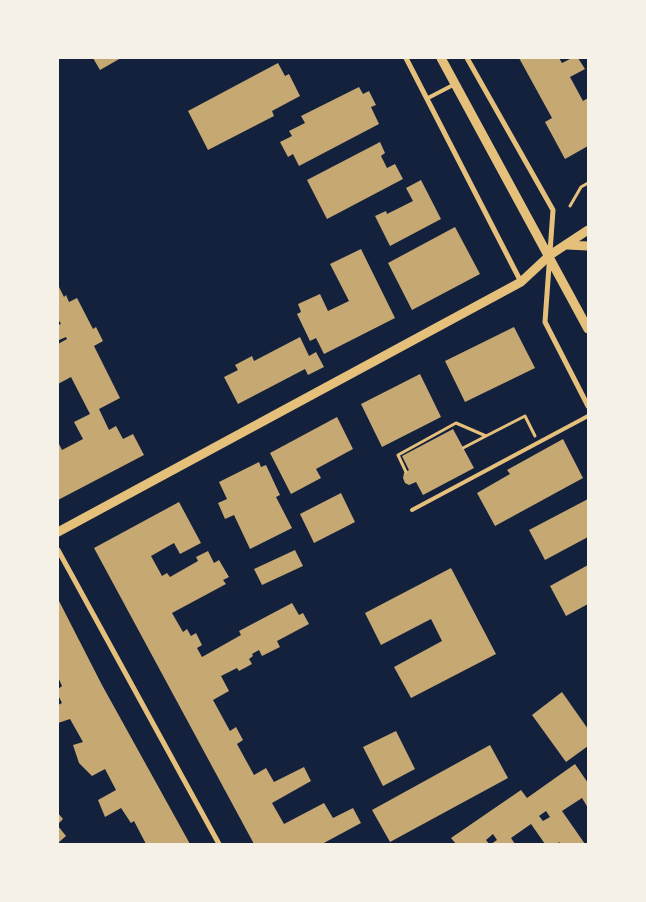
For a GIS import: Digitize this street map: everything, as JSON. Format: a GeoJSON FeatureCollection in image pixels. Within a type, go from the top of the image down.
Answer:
{"type":"FeatureCollection","features":[{"type":"Feature","properties":{"kind":"street"},"geometry":{"type":"LineString","coordinates":[[406,58],[521,282]]}},
{"type":"Feature","properties":{"kind":"street"},"geometry":{"type":"LineString","coordinates":[[441,58],[550,255],[588,329]]}},
{"type":"Feature","properties":{"kind":"street"},"geometry":{"type":"LineString","coordinates":[[468,58],[553,210],[545,322],[588,406]]}},
{"type":"Feature","properties":{"kind":"street"},"geometry":{"type":"LineString","coordinates":[[58,532],[521,282],[550,255],[588,230]]}},
{"type":"Feature","properties":{"kind":"street"},"geometry":{"type":"LineString","coordinates":[[566,245],[588,246]]}},
{"type":"Feature","properties":{"kind":"street"},"geometry":{"type":"LineString","coordinates":[[58,550],[219,844]]}},
{"type":"Feature","properties":{"kind":"lane"},"geometry":{"type":"LineString","coordinates":[[428,98],[455,84]]}},
{"type":"Feature","properties":{"kind":"lane"},"geometry":{"type":"LineString","coordinates":[[412,510],[588,416]]}},
{"type":"Feature","properties":{"kind":"path"},"geometry":{"type":"LineString","coordinates":[[570,206],[581,187],[588,183]]}},
{"type":"Feature","properties":{"kind":"path"},"geometry":{"type":"LineString","coordinates":[[463,448],[525,416],[538,442]]}},
{"type":"Feature","properties":{"kind":"path"},"geometry":{"type":"LineString","coordinates":[[406,472],[398,455],[456,423],[486,436]]}},
{"type":"Feature","properties":{"kind":"building"},"geometry":{"type":"Polygon","coordinates":[[[93,58],[121,58],[100,70],[93,58]]]}},
{"type":"Feature","properties":{"kind":"building"},"geometry":{"type":"Polygon","coordinates":[[[519,58],[559,58],[562,63],[572,58],[578,58],[585,69],[570,77],[583,101],[588,98],[588,146],[565,159],[545,122],[552,118],[519,58]]]}},
{"type":"Feature","properties":{"kind":"building"},"geometry":{"type":"Polygon","coordinates":[[[278,63],[285,76],[289,74],[300,96],[272,111],[274,116],[208,150],[188,111],[278,63]]]}},
{"type":"Feature","properties":{"kind":"building"},"geometry":{"type":"Polygon","coordinates":[[[359,87],[363,94],[369,91],[376,105],[371,107],[379,124],[299,166],[293,154],[288,157],[280,142],[292,136],[289,131],[305,123],[301,116],[359,87]]]}},
{"type":"Feature","properties":{"kind":"building"},"geometry":{"type":"Polygon","coordinates":[[[380,142],[385,153],[381,156],[387,168],[395,164],[403,179],[327,219],[307,180],[380,142]]]}},
{"type":"Feature","properties":{"kind":"building"},"geometry":{"type":"Polygon","coordinates":[[[421,180],[441,219],[390,246],[375,216],[386,211],[387,214],[413,201],[406,188],[421,180]]]}},
{"type":"Feature","properties":{"kind":"building"},"geometry":{"type":"Polygon","coordinates":[[[455,227],[480,274],[412,310],[388,263],[455,227]]]}},
{"type":"Feature","properties":{"kind":"building"},"geometry":{"type":"Polygon","coordinates":[[[361,249],[395,318],[324,354],[316,338],[310,341],[297,314],[301,312],[298,304],[320,294],[328,311],[349,301],[330,264],[361,249]]]}},
{"type":"Feature","properties":{"kind":"building"},"geometry":{"type":"Polygon","coordinates":[[[58,285],[69,302],[77,298],[93,329],[96,327],[103,341],[94,346],[120,398],[99,409],[109,430],[116,426],[123,439],[133,434],[144,455],[58,500],[58,442],[62,450],[83,439],[74,422],[90,414],[71,377],[58,384],[58,344],[67,339],[66,337],[59,340],[58,337],[58,325],[61,324],[58,319],[58,285]]]}},
{"type":"Feature","properties":{"kind":"building"},"geometry":{"type":"Polygon","coordinates":[[[514,327],[535,368],[465,402],[445,361],[514,327]]]}},
{"type":"Feature","properties":{"kind":"building"},"geometry":{"type":"Polygon","coordinates":[[[300,337],[309,356],[316,352],[324,367],[308,375],[305,369],[238,404],[224,377],[238,370],[235,365],[252,356],[254,361],[300,337]]]}},
{"type":"Feature","properties":{"kind":"building"},"geometry":{"type":"Polygon","coordinates":[[[420,374],[441,417],[382,447],[361,404],[420,374]]]}},
{"type":"Feature","properties":{"kind":"building"},"geometry":{"type":"Polygon","coordinates":[[[337,417],[353,449],[316,469],[321,478],[291,494],[270,453],[337,417]]]}},
{"type":"Feature","properties":{"kind":"building"},"geometry":{"type":"Polygon","coordinates":[[[453,429],[474,468],[423,495],[416,482],[409,485],[405,483],[404,473],[409,470],[402,456],[453,429]]]}},
{"type":"Feature","properties":{"kind":"building"},"geometry":{"type":"Polygon","coordinates":[[[563,439],[583,478],[495,526],[477,493],[510,474],[507,470],[563,439]]]}},
{"type":"Feature","properties":{"kind":"building"},"geometry":{"type":"Polygon","coordinates":[[[259,462],[261,467],[266,465],[280,495],[276,497],[292,528],[250,549],[234,515],[225,519],[218,503],[227,499],[219,482],[259,462]]]}},
{"type":"Feature","properties":{"kind":"building"},"geometry":{"type":"Polygon","coordinates":[[[341,493],[355,522],[314,543],[300,514],[341,493]]]}},
{"type":"Feature","properties":{"kind":"building"},"geometry":{"type":"Polygon","coordinates":[[[588,499],[588,537],[545,560],[529,530],[588,499]]]}},
{"type":"Feature","properties":{"kind":"building"},"geometry":{"type":"Polygon","coordinates":[[[179,502],[201,543],[180,554],[174,543],[151,556],[162,576],[167,573],[170,577],[198,561],[196,557],[208,551],[214,563],[219,560],[229,577],[223,580],[226,584],[172,613],[183,632],[187,629],[191,636],[196,633],[202,645],[197,648],[202,657],[241,635],[239,631],[292,603],[299,615],[303,613],[309,624],[277,641],[280,647],[262,656],[259,650],[252,654],[253,656],[249,659],[252,664],[239,671],[237,668],[221,676],[229,691],[213,700],[230,731],[236,727],[243,740],[237,744],[254,775],[266,768],[274,782],[304,767],[311,781],[272,803],[284,824],[324,803],[333,818],[353,808],[361,823],[322,844],[254,844],[94,548],[179,502]]]}},
{"type":"Feature","properties":{"kind":"building"},"geometry":{"type":"Polygon","coordinates":[[[295,550],[303,566],[262,585],[254,569],[295,550]]]}},
{"type":"Feature","properties":{"kind":"building"},"geometry":{"type":"Polygon","coordinates":[[[588,565],[588,604],[566,616],[550,586],[588,565]]]}},
{"type":"Feature","properties":{"kind":"building"},"geometry":{"type":"Polygon","coordinates":[[[451,568],[496,654],[411,698],[394,667],[442,641],[431,619],[381,645],[365,613],[451,568]]]}},
{"type":"Feature","properties":{"kind":"building"},"geometry":{"type":"Polygon","coordinates":[[[58,599],[102,685],[190,844],[146,844],[134,821],[131,823],[121,808],[105,817],[98,800],[116,790],[105,769],[92,776],[79,763],[73,745],[83,742],[70,719],[58,723],[58,705],[62,703],[58,695],[58,689],[62,686],[58,677],[58,599]]]}},
{"type":"Feature","properties":{"kind":"building"},"geometry":{"type":"Polygon","coordinates":[[[562,692],[588,729],[588,746],[566,762],[532,715],[562,692]]]}},
{"type":"Feature","properties":{"kind":"building"},"geometry":{"type":"Polygon","coordinates":[[[396,731],[415,769],[383,786],[363,747],[396,731]]]}},
{"type":"Feature","properties":{"kind":"building"},"geometry":{"type":"Polygon","coordinates":[[[490,745],[508,778],[390,842],[372,810],[490,745]]]}},
{"type":"Feature","properties":{"kind":"building"},"geometry":{"type":"Polygon","coordinates":[[[575,764],[588,783],[588,808],[582,798],[562,811],[585,844],[561,844],[559,842],[559,844],[545,844],[531,824],[511,838],[515,844],[491,844],[497,840],[493,834],[486,840],[489,844],[456,844],[451,838],[521,790],[527,798],[575,764]],[[546,811],[539,816],[543,821],[550,817],[546,811]]]}},
{"type":"Feature","properties":{"kind":"building"},"geometry":{"type":"Polygon","coordinates":[[[58,813],[63,819],[58,824],[58,813]]]}},
{"type":"Feature","properties":{"kind":"building"},"geometry":{"type":"Polygon","coordinates":[[[58,826],[66,836],[58,843],[58,826]]]}}]}
